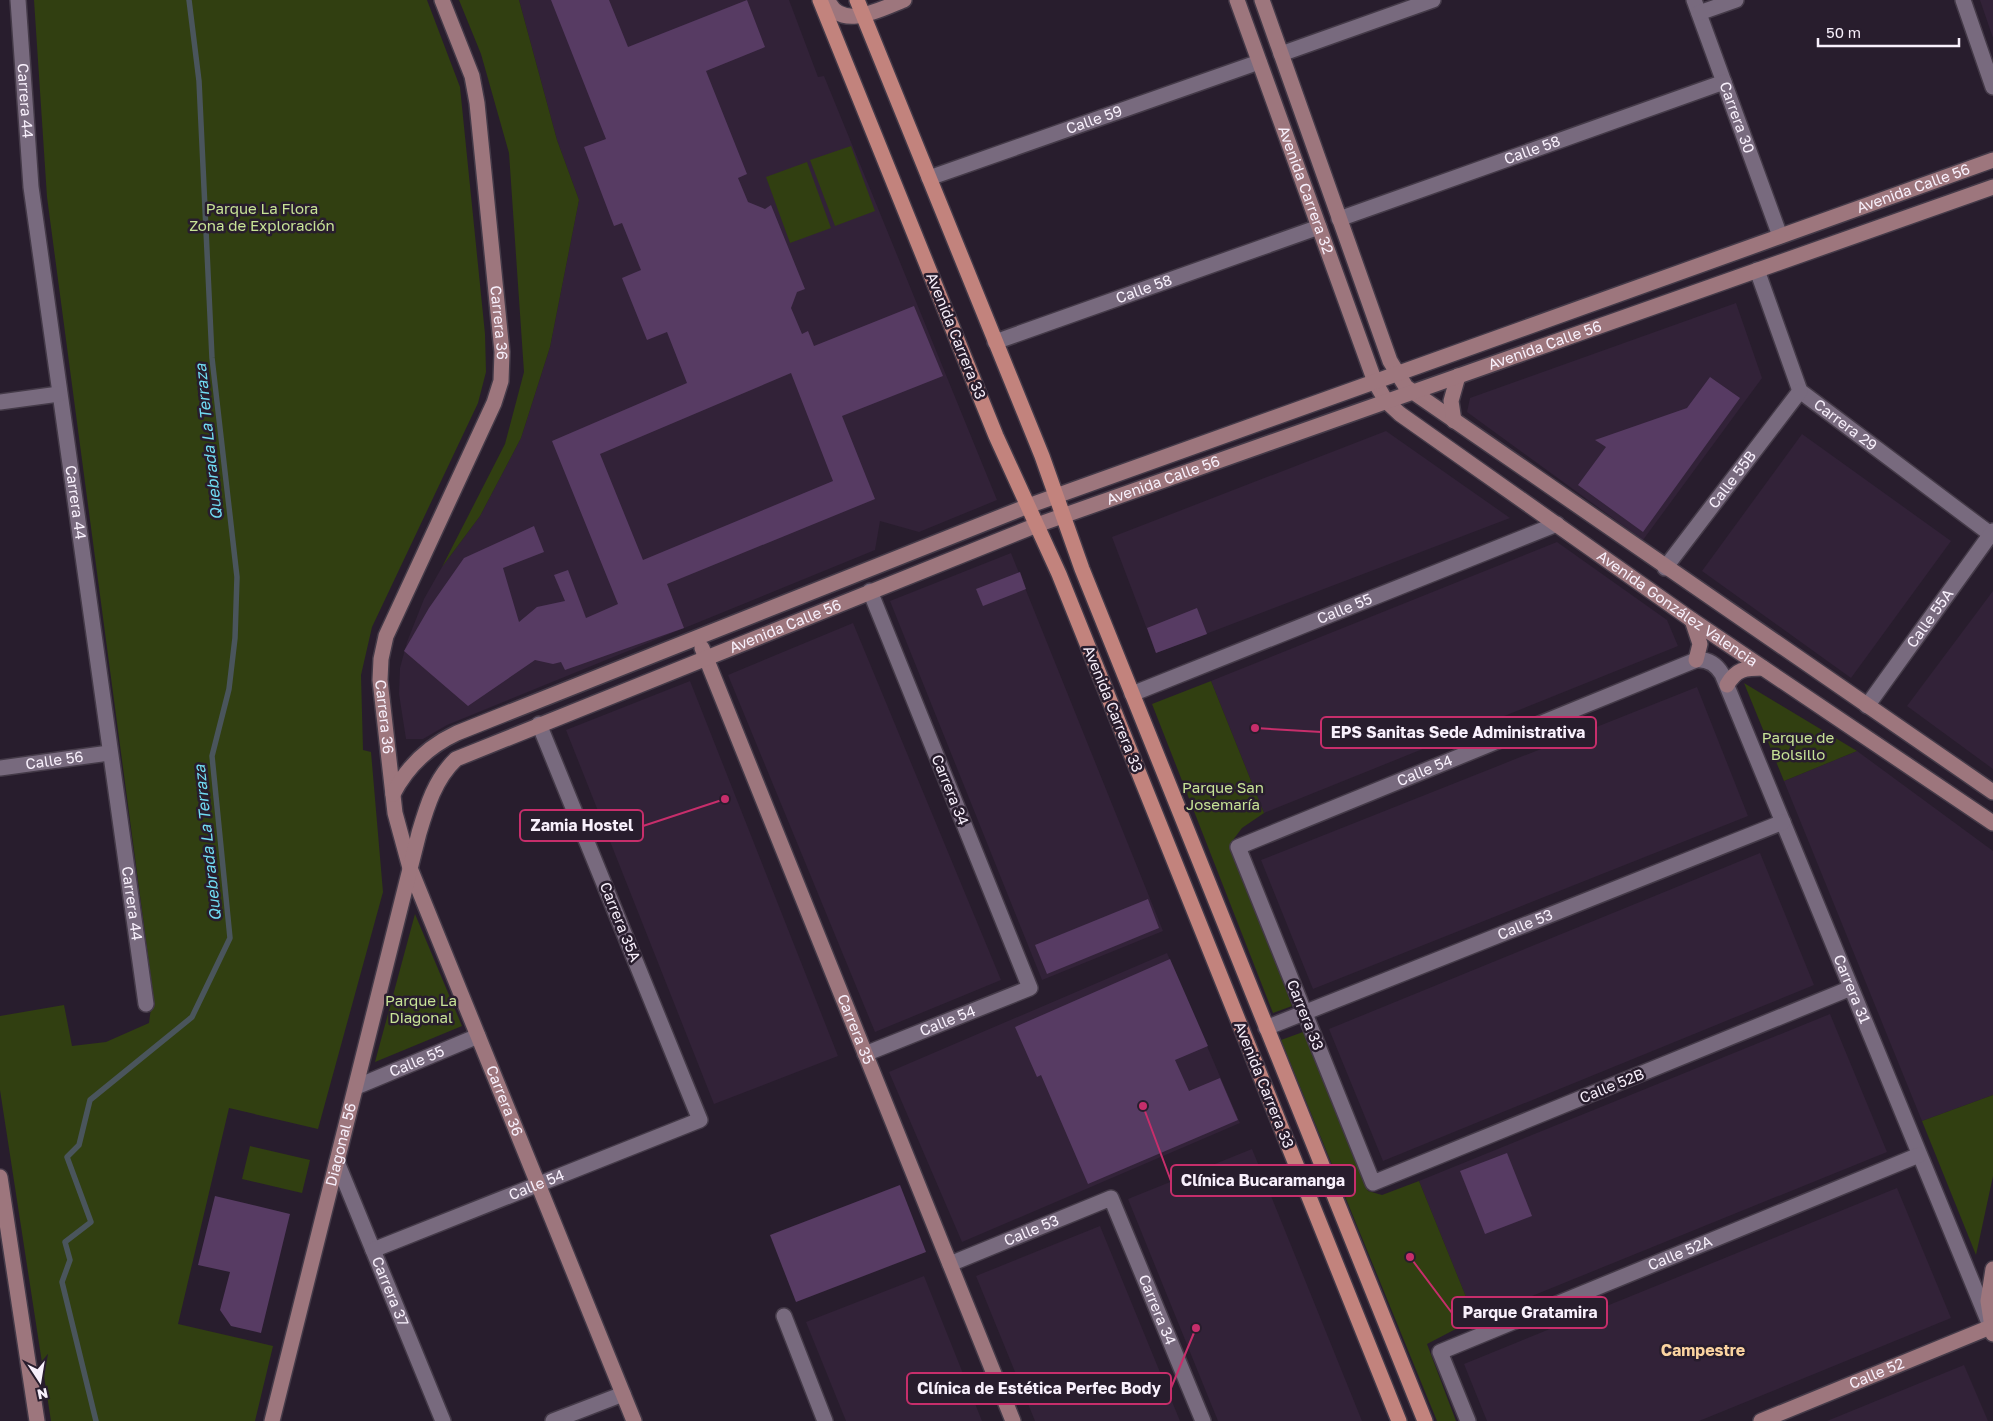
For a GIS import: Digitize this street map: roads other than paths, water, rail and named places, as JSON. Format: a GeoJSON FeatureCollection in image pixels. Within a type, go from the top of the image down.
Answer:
{"type":"FeatureCollection","features":[{"type":"Feature","properties":{"kind":"main road","name":"Avenida Carrera 33"},"geometry":{"type":"LineString","coordinates":[[820,0],[996,436],[1074,610],[1399,1421]]}},
{"type":"Feature","properties":{"kind":"main road","name":"Avenida Carrera 33"},"geometry":{"type":"LineString","coordinates":[[857,0],[995,342],[1132,694],[1425,1421]]}},
{"type":"Feature","properties":{"kind":"street","name":"Carrera 44"},"geometry":{"type":"LineString","coordinates":[[18,0],[31,187],[109,753],[146,1004]]}},
{"type":"Feature","properties":{"kind":"street","name":"Carrera 36"},"geometry":{"type":"LineString","coordinates":[[442,0],[472,76],[477,104],[502,352],[501,381],[494,402],[386,636],[380,680],[393,794],[399,832],[410,868],[634,1421]]}},
{"type":"Feature","properties":{"kind":"street"},"geometry":{"type":"LineString","coordinates":[[832,6],[850,17],[904,0]]}},
{"type":"Feature","properties":{"kind":"street","name":"Avenida Carrera 32"},"geometry":{"type":"LineString","coordinates":[[1237,0],[1375,382]]}},
{"type":"Feature","properties":{"kind":"street","name":"Avenida Carrera 32"},"geometry":{"type":"LineString","coordinates":[[1262,0],[1396,374]]}},
{"type":"Feature","properties":{"kind":"street"},"geometry":{"type":"LineString","coordinates":[[1281,54],[1433,0]]}},
{"type":"Feature","properties":{"kind":"street"},"geometry":{"type":"LineString","coordinates":[[1696,7],[1736,0]]}},
{"type":"Feature","properties":{"kind":"street"},"geometry":{"type":"LineString","coordinates":[[1963,0],[1993,87]]}},
{"type":"Feature","properties":{"kind":"street","name":"Carrera 30"},"geometry":{"type":"LineString","coordinates":[[1696,7],[1780,236]]}},
{"type":"Feature","properties":{"kind":"street","name":"Calle 59"},"geometry":{"type":"LineString","coordinates":[[929,178],[1259,62]]}},
{"type":"Feature","properties":{"kind":"street","name":"Calle 58"},"geometry":{"type":"LineString","coordinates":[[1339,219],[1724,82]]}},
{"type":"Feature","properties":{"kind":"street","name":"Avenida Calle 56"},"geometry":{"type":"LineString","coordinates":[[393,794],[416,761],[448,737],[1028,506],[1993,160]]}},
{"type":"Feature","properties":{"kind":"street","name":"Avenida Calle 56"},"geometry":{"type":"LineString","coordinates":[[410,868],[427,806],[440,778],[449,765],[468,753],[1063,515],[1993,187]]}},
{"type":"Feature","properties":{"kind":"street","name":"Calle 58"},"geometry":{"type":"LineString","coordinates":[[995,342],[1319,227]]}},
{"type":"Feature","properties":{"kind":"street","name":"Carrera 29"},"geometry":{"type":"LineString","coordinates":[[1757,270],[1800,391],[1992,534]]}},
{"type":"Feature","properties":{"kind":"street","name":"Avenida González Valencia"},"geometry":{"type":"LineString","coordinates":[[1396,374],[1412,392],[1993,792]]}},
{"type":"Feature","properties":{"kind":"street"},"geometry":{"type":"LineString","coordinates":[[1454,421],[1451,401],[1458,376]]}},
{"type":"Feature","properties":{"kind":"street","name":"Avenida González Valencia"},"geometry":{"type":"LineString","coordinates":[[1375,382],[1386,401],[1400,414],[1692,620],[1993,823]]}},
{"type":"Feature","properties":{"kind":"street","name":"Calle 55B"},"geometry":{"type":"LineString","coordinates":[[1665,568],[1800,391]]}},
{"type":"Feature","properties":{"kind":"street"},"geometry":{"type":"LineString","coordinates":[[0,402],[59,394]]}},
{"type":"Feature","properties":{"kind":"street","name":"Calle 55"},"geometry":{"type":"LineString","coordinates":[[1132,694],[1556,524]]}},
{"type":"Feature","properties":{"kind":"street","name":"Calle 55A"},"geometry":{"type":"LineString","coordinates":[[1867,706],[1992,534]]}},
{"type":"Feature","properties":{"kind":"street","name":"Carrera 34"},"geometry":{"type":"LineString","coordinates":[[870,592],[1030,988]]}},
{"type":"Feature","properties":{"kind":"street"},"geometry":{"type":"LineString","coordinates":[[1692,620],[1700,644],[1696,660]]}},
{"type":"Feature","properties":{"kind":"street","name":"Carrera 35"},"geometry":{"type":"LineString","coordinates":[[698,638],[1013,1421]]}},
{"type":"Feature","properties":{"kind":"street","name":"Calle 54"},"geometry":{"type":"LineString","coordinates":[[1238,847],[1696,660]]}},
{"type":"Feature","properties":{"kind":"street","name":"Carrera 31"},"geometry":{"type":"LineString","coordinates":[[1696,660],[1708,661],[1714,664],[1722,674],[1992,1329]]}},
{"type":"Feature","properties":{"kind":"street"},"geometry":{"type":"LineString","coordinates":[[1726,685],[1734,673],[1740,669],[1763,668]]}},
{"type":"Feature","properties":{"kind":"street","name":"Carrera 35A"},"geometry":{"type":"LineString","coordinates":[[539,724],[700,1120]]}},
{"type":"Feature","properties":{"kind":"street","name":"Calle 56"},"geometry":{"type":"LineString","coordinates":[[0,768],[109,753]]}},
{"type":"Feature","properties":{"kind":"street","name":"Calle 53"},"geometry":{"type":"LineString","coordinates":[[1266,1028],[1783,822]]}},
{"type":"Feature","properties":{"kind":"street","name":"Carrera 33"},"geometry":{"type":"LineString","coordinates":[[1238,847],[1373,1183]]}},
{"type":"Feature","properties":{"kind":"street","name":"Diagonal 56"},"geometry":{"type":"LineString","coordinates":[[272,1421],[410,868]]}},
{"type":"Feature","properties":{"kind":"street","name":"Calle 54"},"geometry":{"type":"LineString","coordinates":[[865,1054],[1030,988]]}},
{"type":"Feature","properties":{"kind":"street","name":"Calle 52B"},"geometry":{"type":"LineString","coordinates":[[1373,1183],[1851,988]]}},
{"type":"Feature","properties":{"kind":"street","name":"Calle 55"},"geometry":{"type":"LineString","coordinates":[[356,1086],[478,1036]]}},
{"type":"Feature","properties":{"kind":"street","name":"Calle 54"},"geometry":{"type":"LineString","coordinates":[[373,1250],[700,1120]]}},
{"type":"Feature","properties":{"kind":"street","name":"Calle 52A"},"geometry":{"type":"LineString","coordinates":[[1468,1421],[1440,1352],[1919,1155]]}},
{"type":"Feature","properties":{"kind":"street","name":"Carrera 37"},"geometry":{"type":"LineString","coordinates":[[337,1162],[443,1421]]}},
{"type":"Feature","properties":{"kind":"street"},"geometry":{"type":"LineString","coordinates":[[0,1176],[37,1421]]}},
{"type":"Feature","properties":{"kind":"street","name":"Carrera 34"},"geometry":{"type":"LineString","coordinates":[[1111,1198],[1202,1421]]}},
{"type":"Feature","properties":{"kind":"street","name":"Calle 53"},"geometry":{"type":"LineString","coordinates":[[950,1264],[1111,1198]]}},
{"type":"Feature","properties":{"kind":"street"},"geometry":{"type":"LineString","coordinates":[[1992,1329],[1989,1290],[1993,1269]]}},
{"type":"Feature","properties":{"kind":"street"},"geometry":{"type":"LineString","coordinates":[[784,1316],[825,1421]]}},
{"type":"Feature","properties":{"kind":"street","name":"Calle 52"},"geometry":{"type":"LineString","coordinates":[[1761,1421],[1992,1329]]}},
{"type":"Feature","properties":{"kind":"street"},"geometry":{"type":"LineString","coordinates":[[553,1421],[623,1394]]}},
{"type":"Feature","properties":{"kind":"waterway","name":"Quebrada La Terraza"},"geometry":{"type":"LineString","coordinates":[[96,1421],[62,1282],[70,1260],[65,1242],[91,1222],[67,1157],[79,1145],[90,1100],[192,1017],[230,938],[212,756],[229,689],[235,638],[237,577],[212,358],[199,81],[189,0]]}},
{"type":"Feature","properties":{"kind":"place","name":"EPS Sanitas Sede Administrativa"},"geometry":{"type":"Point","coordinates":[1255,728]}},
{"type":"Feature","properties":{"kind":"place","name":"Zamia Hostel"},"geometry":{"type":"Point","coordinates":[725,799]}},
{"type":"Feature","properties":{"kind":"place","name":"Clínica Bucaramanga"},"geometry":{"type":"Point","coordinates":[1143,1106]}},
{"type":"Feature","properties":{"kind":"place","name":"Parque Gratamira"},"geometry":{"type":"Point","coordinates":[1410,1257]}},
{"type":"Feature","properties":{"kind":"place","name":"Clínica de Estética Perfec Body"},"geometry":{"type":"Point","coordinates":[1196,1328]}},
{"type":"Feature","properties":{"kind":"district","name":"Campestre"},"geometry":{"type":"Point","coordinates":[1703,1350]}},
{"type":"Feature","properties":{"kind":"park label","name":"Parque La Flora Zona de Exploración"},"geometry":{"type":"Point","coordinates":[262,218]}},
{"type":"Feature","properties":{"kind":"park label","name":"Parque de Bolsillo"},"geometry":{"type":"Point","coordinates":[1798,746]}},
{"type":"Feature","properties":{"kind":"park label","name":"Parque San Josemaría"},"geometry":{"type":"Point","coordinates":[1223,796]}},
{"type":"Feature","properties":{"kind":"park label","name":"Parque La Diagonal"},"geometry":{"type":"Point","coordinates":[421,1010]}}]}
